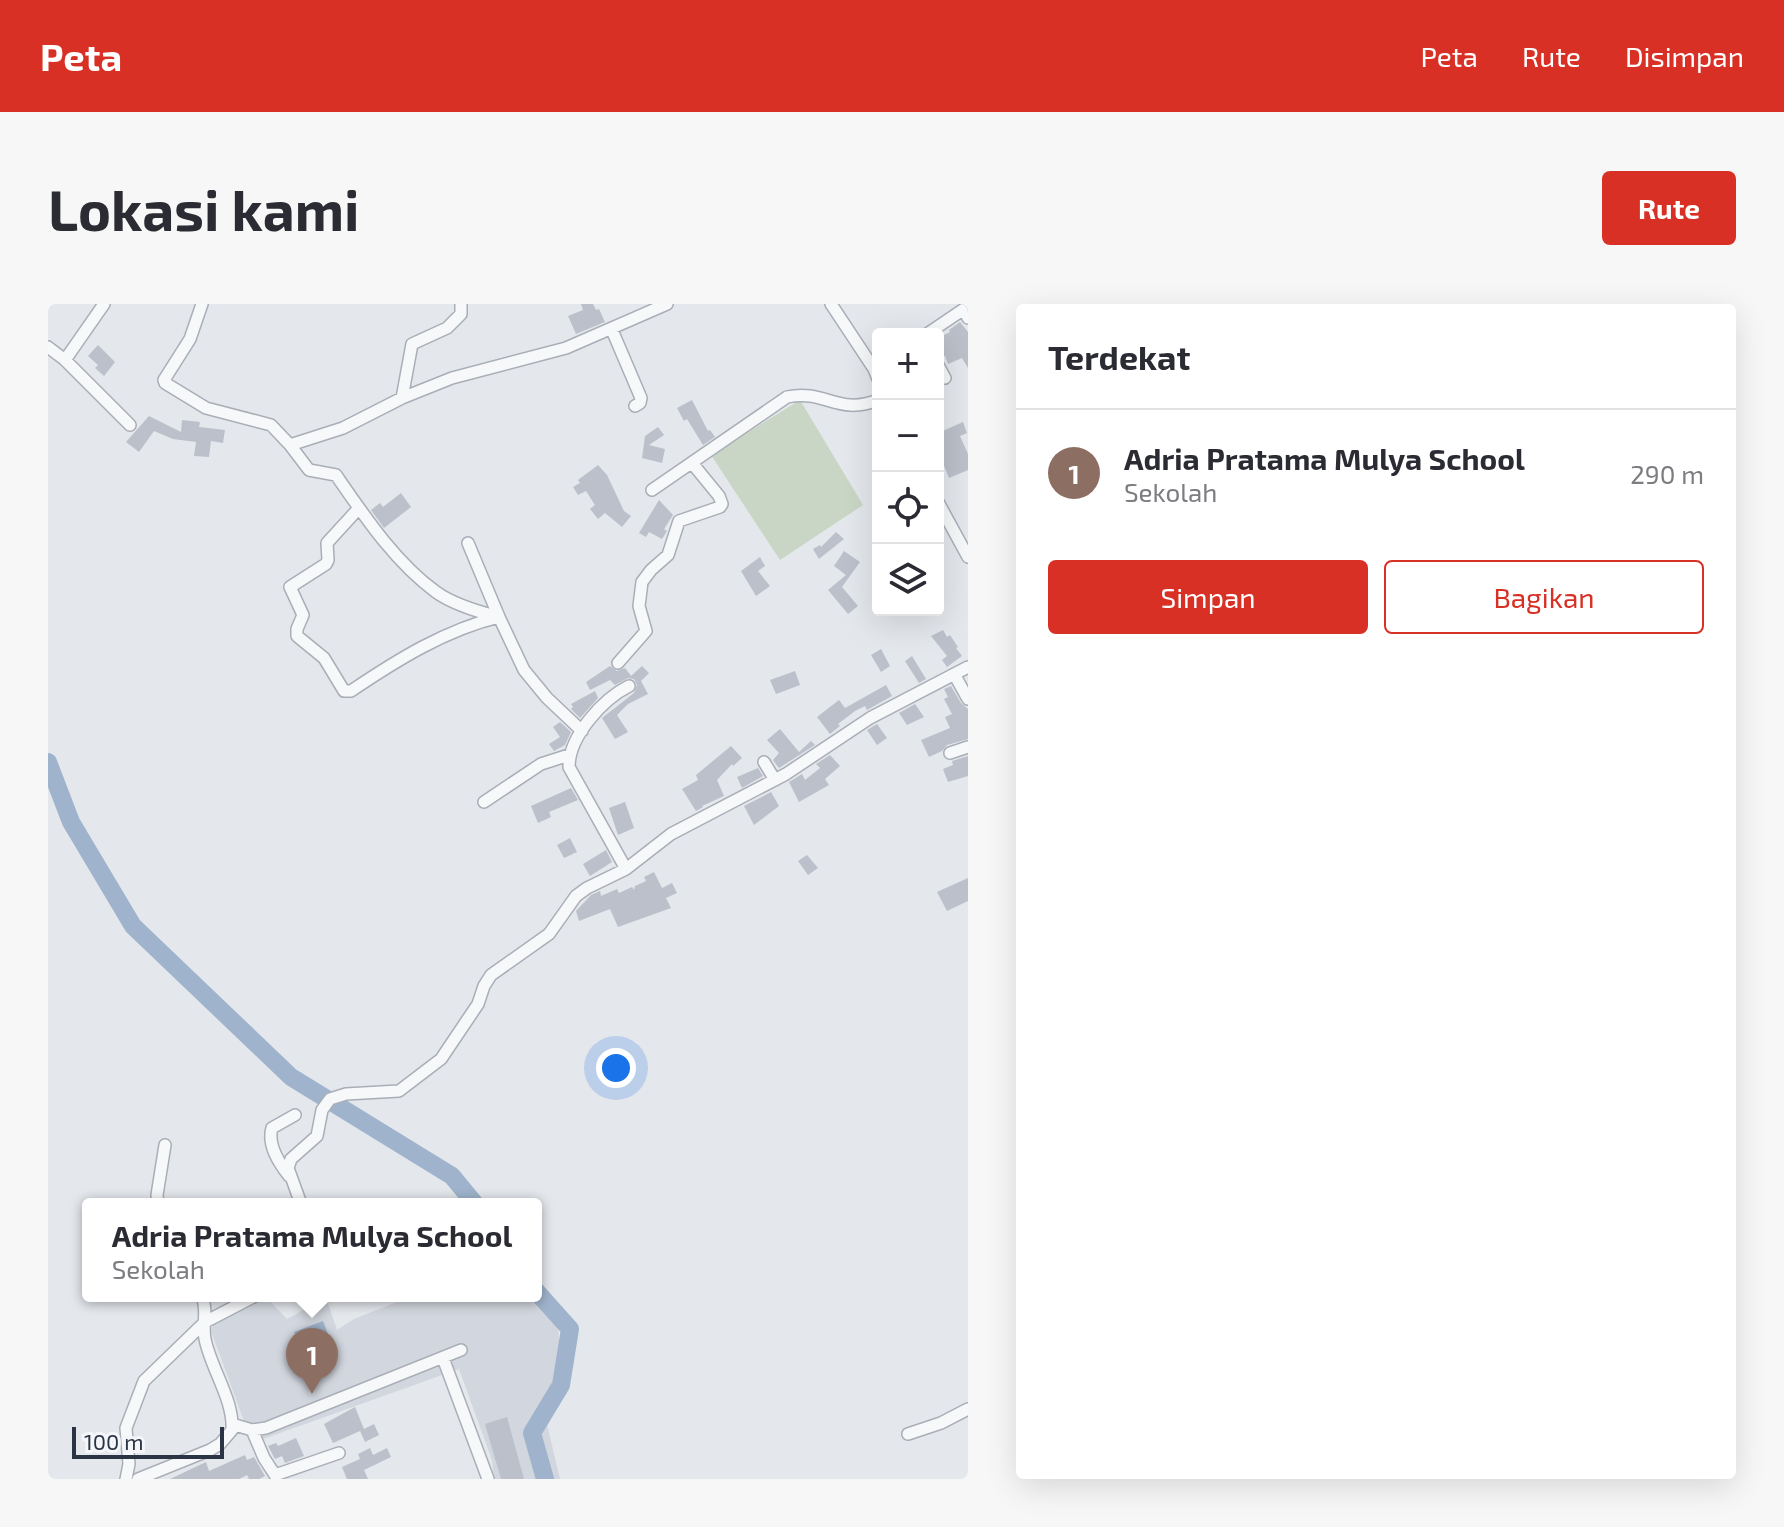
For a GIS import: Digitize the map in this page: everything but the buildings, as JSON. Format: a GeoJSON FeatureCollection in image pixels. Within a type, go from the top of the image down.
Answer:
{"type":"FeatureCollection","features":[{"type":"Feature","properties":{"kind":"street"},"geometry":{"type":"LineString","coordinates":[[65,360],[104,304]]}},
{"type":"Feature","properties":{"kind":"street"},"geometry":{"type":"LineString","coordinates":[[202,304],[190,339],[165,383],[206,408],[264,422],[277,429],[309,470],[336,475],[399,558],[438,593],[499,617]]}},
{"type":"Feature","properties":{"kind":"street"},"geometry":{"type":"LineString","coordinates":[[402,398],[412,344],[447,328],[461,314],[461,304]]}},
{"type":"Feature","properties":{"kind":"street"},"geometry":{"type":"LineString","coordinates":[[290,445],[343,428],[402,398],[452,378],[566,348],[666,304]]}},
{"type":"Feature","properties":{"kind":"street"},"geometry":{"type":"LineString","coordinates":[[831,304],[872,365]]}},
{"type":"Feature","properties":{"kind":"street"},"geometry":{"type":"LineString","coordinates":[[937,328],[967,311]]}},
{"type":"Feature","properties":{"kind":"street"},"geometry":{"type":"LineString","coordinates":[[612,330],[641,398],[635,406]]}},
{"type":"Feature","properties":{"kind":"street"},"geometry":{"type":"LineString","coordinates":[[48,347],[130,425]]}},
{"type":"Feature","properties":{"kind":"street"},"geometry":{"type":"LineString","coordinates":[[652,490],[787,397],[803,394],[853,407],[872,402]]}},
{"type":"Feature","properties":{"kind":"street"},"geometry":{"type":"LineString","coordinates":[[618,663],[646,631],[639,606],[642,582],[668,555],[679,521],[722,504],[692,463]]}},
{"type":"Feature","properties":{"kind":"street"},"geometry":{"type":"LineString","coordinates":[[359,508],[327,543],[326,564],[290,587],[303,615],[297,636],[324,658],[347,693],[391,664],[432,643],[475,623],[499,617]]}},
{"type":"Feature","properties":{"kind":"street"},"geometry":{"type":"LineString","coordinates":[[944,513],[968,557]]}},
{"type":"Feature","properties":{"kind":"street"},"geometry":{"type":"LineString","coordinates":[[468,543],[524,670],[547,698],[582,731]]}},
{"type":"Feature","properties":{"kind":"street"},"geometry":{"type":"LineString","coordinates":[[289,1177],[291,1159],[317,1136],[322,1110],[330,1099],[346,1094],[399,1091],[410,1085],[441,1059],[478,1004],[491,975],[549,934],[576,896],[626,869],[671,834],[775,780],[870,718],[968,667]]}},
{"type":"Feature","properties":{"kind":"street"},"geometry":{"type":"LineString","coordinates":[[954,674],[968,699]]}},
{"type":"Feature","properties":{"kind":"street"},"geometry":{"type":"LineString","coordinates":[[626,869],[569,767],[569,755],[582,731],[612,695],[629,686]]}},
{"type":"Feature","properties":{"kind":"street"},"geometry":{"type":"LineString","coordinates":[[950,753],[968,747]]}},
{"type":"Feature","properties":{"kind":"street"},"geometry":{"type":"LineString","coordinates":[[484,802],[541,764],[569,755]]}},
{"type":"Feature","properties":{"kind":"street"},"geometry":{"type":"LineString","coordinates":[[764,762],[775,780]]}},
{"type":"Feature","properties":{"kind":"street"},"geometry":{"type":"LineString","coordinates":[[295,1115],[272,1128],[270,1134],[274,1152],[298,1198]]}},
{"type":"Feature","properties":{"kind":"street"},"geometry":{"type":"LineString","coordinates":[[157,1198],[165,1145]]}},
{"type":"Feature","properties":{"kind":"street"},"geometry":{"type":"LineString","coordinates":[[138,1479],[169,1469],[220,1444],[229,1436],[232,1424],[205,1336],[204,1302]]}},
{"type":"Feature","properties":{"kind":"street"},"geometry":{"type":"LineString","coordinates":[[126,1479],[129,1464],[126,1428],[141,1387],[205,1322],[243,1302]]}},
{"type":"Feature","properties":{"kind":"street"},"geometry":{"type":"LineString","coordinates":[[232,1424],[252,1430],[266,1428],[461,1350]]}},
{"type":"Feature","properties":{"kind":"street"},"geometry":{"type":"LineString","coordinates":[[443,1358],[488,1479]]}},
{"type":"Feature","properties":{"kind":"street"},"geometry":{"type":"LineString","coordinates":[[908,1434],[941,1423],[968,1409]]}},
{"type":"Feature","properties":{"kind":"street"},"geometry":{"type":"LineString","coordinates":[[252,1430],[275,1475],[339,1453]]}},
{"type":"Feature","properties":{"kind":"shaded area"},"geometry":{"type":"Polygon","coordinates":[[[252,1302],[271,1302],[287,1319],[319,1302],[327,1302],[337,1330],[354,1319],[397,1302],[539,1302],[557,1323],[564,1371],[545,1416],[560,1479],[494,1479],[492,1460],[459,1369],[252,1443],[211,1331],[215,1320],[252,1302]]]}},
{"type":"Feature","properties":{"kind":"green space"},"geometry":{"type":"Polygon","coordinates":[[[800,400],[863,505],[780,560],[711,455],[800,400]]]}},
{"type":"Feature","properties":{"kind":"water"},"geometry":{"type":"Polygon","coordinates":[[[323,1321],[337,1357],[308,1368],[294,1332],[323,1321]]]}},
{"type":"Feature","properties":{"kind":"waterway"},"geometry":{"type":"LineString","coordinates":[[48,762],[71,822],[133,926],[291,1077],[452,1176],[470,1198]]}},
{"type":"Feature","properties":{"kind":"waterway"},"geometry":{"type":"LineString","coordinates":[[542,1298],[570,1329],[561,1385],[532,1433],[545,1479]]}},
{"type":"Feature","properties":{"kind":"place","name":"Adria Pratama Mulya School"},"geometry":{"type":"Point","coordinates":[312,1394]}}]}
